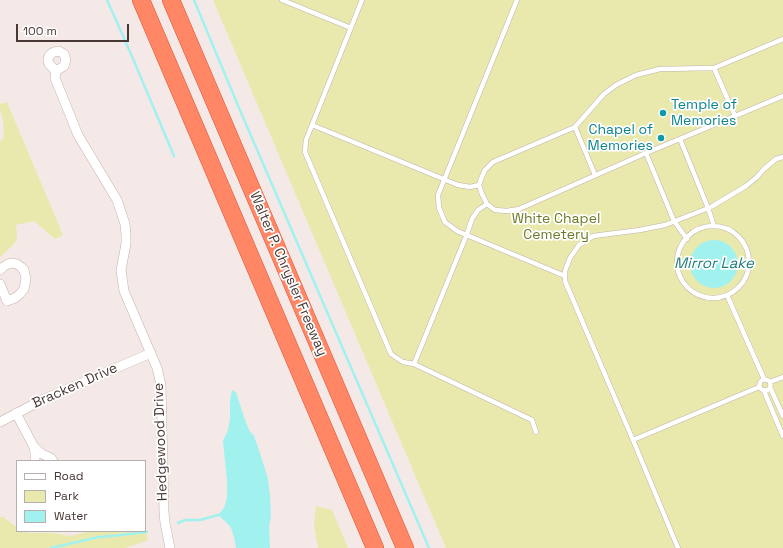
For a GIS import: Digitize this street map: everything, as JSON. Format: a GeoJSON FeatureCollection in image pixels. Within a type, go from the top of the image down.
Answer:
{"type":"FeatureCollection","features":[{"type":"Feature","properties":{"kind":"highway","name":"Walter P. Chrysler Freeway"},"geometry":{"type":"LineString","coordinates":[[142,0],[375,548]]}},
{"type":"Feature","properties":{"kind":"highway","name":"Walter P. Chrysler Freeway"},"geometry":{"type":"LineString","coordinates":[[171,0],[405,548]]}},
{"type":"Feature","properties":{"kind":"street","name":"Hedgewood Drive"},"geometry":{"type":"LineString","coordinates":[[56,71],[55,78],[78,135],[113,193],[125,224],[126,244],[121,270],[123,286],[131,309],[157,368],[161,385],[164,512],[170,548]]}},
{"type":"Feature","properties":{"kind":"street"},"geometry":{"type":"LineString","coordinates":[[0,270],[8,264],[17,264],[21,267],[26,279],[24,289],[20,294],[15,298],[4,302],[0,284]]}},
{"type":"Feature","properties":{"kind":"street","name":"Bracken Drive"},"geometry":{"type":"LineString","coordinates":[[0,422],[42,400],[151,353]]}},
{"type":"Feature","properties":{"kind":"street"},"geometry":{"type":"LineString","coordinates":[[16,413],[34,447],[35,460]]}},
{"type":"Feature","properties":{"kind":"street"},"geometry":{"type":"LineString","coordinates":[[34,447],[42,454],[53,460]]}},
{"type":"Feature","properties":{"kind":"lane"},"geometry":{"type":"LineString","coordinates":[[282,0],[351,28]]}},
{"type":"Feature","properties":{"kind":"lane"},"geometry":{"type":"LineString","coordinates":[[362,0],[306,140],[305,152],[391,354],[403,362],[414,364],[532,420],[536,432]]}},
{"type":"Feature","properties":{"kind":"lane"},"geometry":{"type":"LineString","coordinates":[[517,0],[444,179],[438,195],[439,208],[445,222],[457,231],[565,276]]}},
{"type":"Feature","properties":{"kind":"lane"},"geometry":{"type":"LineString","coordinates":[[783,39],[714,68],[660,69],[636,75],[616,85],[604,94],[575,127],[493,162],[485,170],[479,185],[487,204],[494,210],[507,211],[519,209],[680,138],[783,96]]}},
{"type":"Feature","properties":{"kind":"lane"},"geometry":{"type":"LineString","coordinates":[[714,68],[735,116]]}},
{"type":"Feature","properties":{"kind":"lane"},"geometry":{"type":"LineString","coordinates":[[312,125],[458,185],[470,187],[479,185]]}},
{"type":"Feature","properties":{"kind":"lane"},"geometry":{"type":"LineString","coordinates":[[575,127],[595,175]]}},
{"type":"Feature","properties":{"kind":"lane"},"geometry":{"type":"LineString","coordinates":[[680,138],[714,226]]}},
{"type":"Feature","properties":{"kind":"lane"},"geometry":{"type":"LineString","coordinates":[[646,153],[674,221],[687,239]]}},
{"type":"Feature","properties":{"kind":"lane"},"geometry":{"type":"LineString","coordinates":[[678,548],[634,440],[565,281],[565,271],[570,258],[579,245],[593,236],[665,225],[708,208],[746,186],[776,159],[783,157]]}},
{"type":"Feature","properties":{"kind":"lane"},"geometry":{"type":"LineString","coordinates":[[414,364],[472,220],[478,210],[487,204]]}},
{"type":"Feature","properties":{"kind":"lane"},"geometry":{"type":"LineString","coordinates":[[714,226],[727,229],[736,234],[747,249],[749,265],[745,280],[734,292],[714,298],[705,297],[690,290],[683,282],[680,275],[678,259],[680,250],[690,236],[698,230],[714,226]]}},
{"type":"Feature","properties":{"kind":"lane"},"geometry":{"type":"LineString","coordinates":[[727,295],[764,379],[768,380],[783,416]]}},
{"type":"Feature","properties":{"kind":"lane"},"geometry":{"type":"LineString","coordinates":[[764,390],[768,390],[770,385],[783,377]]}},
{"type":"Feature","properties":{"kind":"lane"},"geometry":{"type":"LineString","coordinates":[[759,387],[760,381],[764,379]]}},
{"type":"Feature","properties":{"kind":"lane"},"geometry":{"type":"LineString","coordinates":[[634,440],[759,387]]}},
{"type":"Feature","properties":{"kind":"lane"},"geometry":{"type":"LineString","coordinates":[[759,387],[764,390],[783,436]]}},
{"type":"Feature","properties":{"kind":"green space","name":"White Chapel Cemetery"},"geometry":{"type":"Polygon","coordinates":[[[213,0],[783,0],[783,548],[446,548],[213,0]]]}},
{"type":"Feature","properties":{"kind":"green space"},"geometry":{"type":"Polygon","coordinates":[[[7,102],[63,235],[55,239],[34,221],[16,225],[17,240],[0,257],[0,141],[4,138],[3,119],[0,111],[0,104],[7,102]]]}},
{"type":"Feature","properties":{"kind":"green space"},"geometry":{"type":"Polygon","coordinates":[[[316,506],[332,510],[348,548],[318,548],[314,526],[316,506]]]}},
{"type":"Feature","properties":{"kind":"green space"},"geometry":{"type":"Polygon","coordinates":[[[0,517],[3,517],[16,526],[16,532],[53,533],[70,536],[87,532],[146,532],[146,531],[148,540],[125,548],[0,548],[0,517]]]}},
{"type":"Feature","properties":{"kind":"water","name":"Mirror Lake"},"geometry":{"type":"Polygon","coordinates":[[[709,240],[719,240],[731,247],[738,259],[738,269],[731,281],[719,288],[709,288],[701,284],[694,277],[690,269],[690,259],[694,251],[701,244],[709,240]]]}},
{"type":"Feature","properties":{"kind":"water"},"geometry":{"type":"Polygon","coordinates":[[[232,390],[236,392],[249,430],[254,436],[268,479],[271,516],[269,527],[270,548],[236,548],[231,528],[218,515],[224,508],[227,498],[223,441],[228,430],[230,419],[230,401],[232,390]]]}},
{"type":"Feature","properties":{"kind":"waterway"},"geometry":{"type":"LineString","coordinates":[[107,0],[174,156]]}},
{"type":"Feature","properties":{"kind":"waterway"},"geometry":{"type":"LineString","coordinates":[[194,0],[239,108],[429,548]]}},
{"type":"Feature","properties":{"kind":"waterway"},"geometry":{"type":"LineString","coordinates":[[178,523],[185,520],[200,520],[218,515]]}},
{"type":"Feature","properties":{"kind":"waterway"},"geometry":{"type":"LineString","coordinates":[[51,548],[99,537],[147,532]]}},
{"type":"Feature","properties":{"kind":"place","name":"Temple of Memories"},"geometry":{"type":"Point","coordinates":[663,113]}},
{"type":"Feature","properties":{"kind":"place","name":"Chapel of Memories"},"geometry":{"type":"Point","coordinates":[661,138]}}]}
